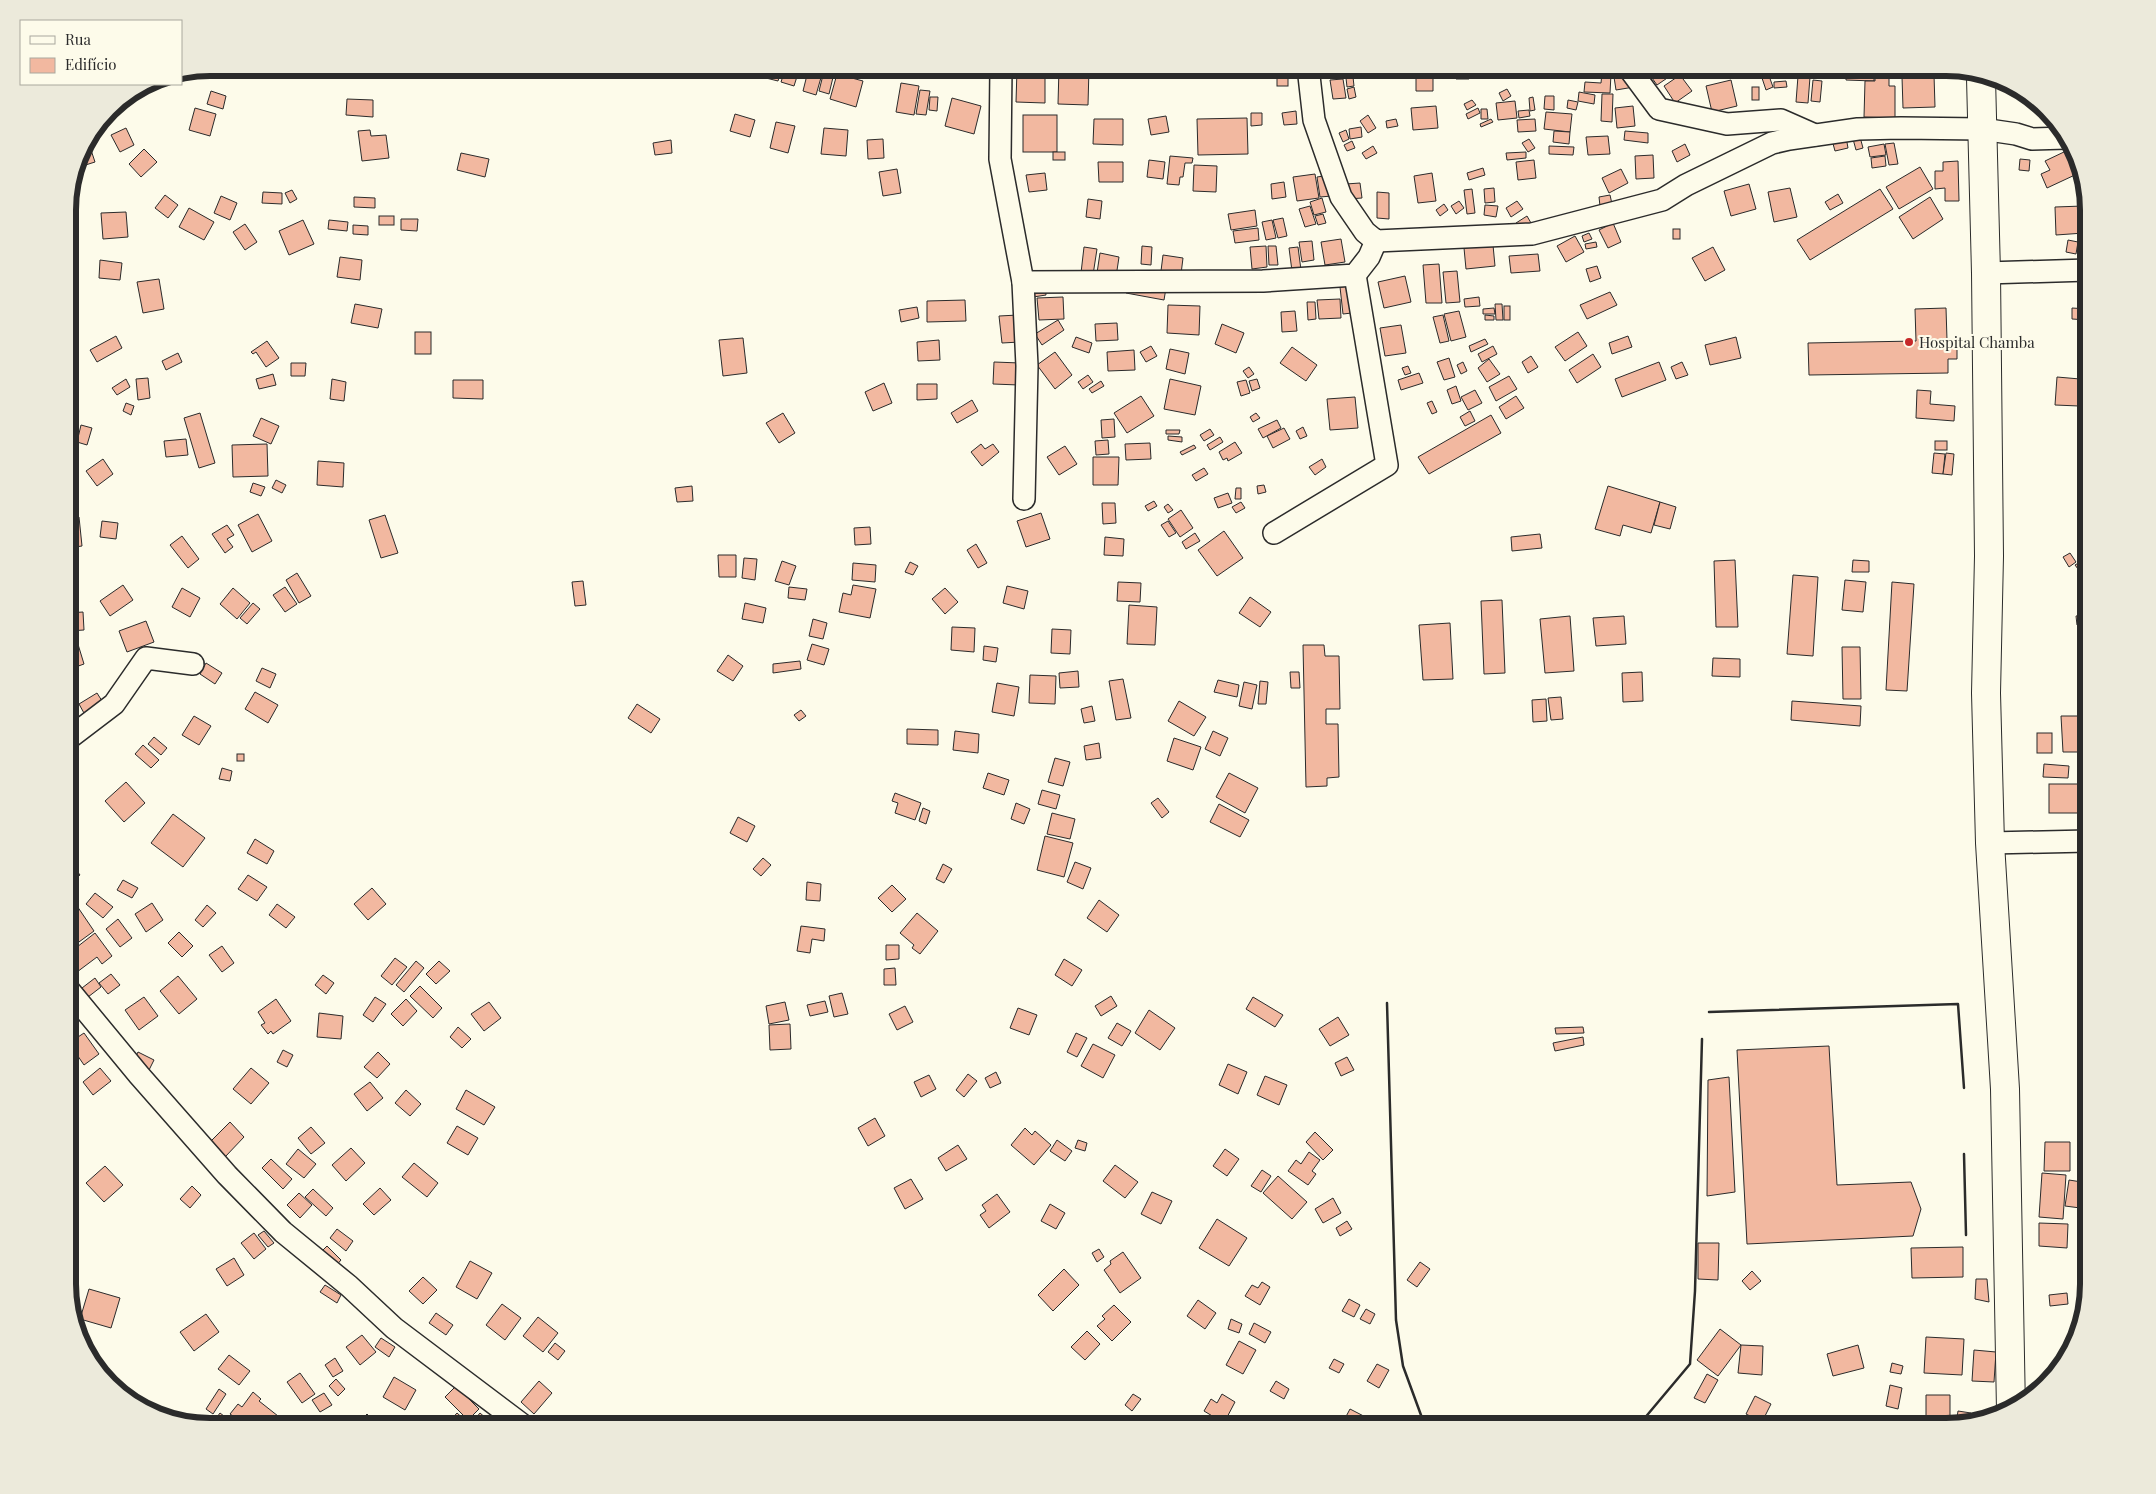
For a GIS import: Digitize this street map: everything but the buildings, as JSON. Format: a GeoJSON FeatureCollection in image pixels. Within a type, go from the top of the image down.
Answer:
{"type":"FeatureCollection","features":[{"type":"Feature","properties":{"kind":"main road"},"geometry":{"type":"LineString","coordinates":[[1981,81],[1986,274],[1989,556],[1986,692],[1990,843],[2005,1089],[2011,1401]]}},
{"type":"Feature","properties":{"kind":"street"},"geometry":{"type":"LineString","coordinates":[[1309,76],[1314,120],[1341,196],[1365,232],[1376,241],[1532,234],[1662,200],[1686,185],[1772,143],[1815,135],[1858,129],[1982,129],[2016,134],[2032,139],[2058,138]]}},
{"type":"Feature","properties":{"kind":"street"},"geometry":{"type":"LineString","coordinates":[[1634,76],[1659,109],[1727,124],[1781,120],[1815,135]]}},
{"type":"Feature","properties":{"kind":"street"},"geometry":{"type":"LineString","coordinates":[[1001,77],[1000,159],[1023,282],[1027,366],[1024,499]]}},
{"type":"Feature","properties":{"kind":"street"},"geometry":{"type":"LineString","coordinates":[[1023,282],[1263,281],[1355,275],[1369,258],[1376,241]]}},
{"type":"Feature","properties":{"kind":"street"},"geometry":{"type":"LineString","coordinates":[[1986,274],[2080,270]]}},
{"type":"Feature","properties":{"kind":"street"},"geometry":{"type":"LineString","coordinates":[[1274,533],[1387,465],[1355,275]]}},
{"type":"Feature","properties":{"kind":"street"},"geometry":{"type":"LineString","coordinates":[[77,731],[114,704],[146,658],[193,664]]}},
{"type":"Feature","properties":{"kind":"street"},"geometry":{"type":"LineString","coordinates":[[1990,843],[2080,841]]}},
{"type":"Feature","properties":{"kind":"street"},"geometry":{"type":"LineString","coordinates":[[77,1000],[139,1075],[227,1175],[283,1232],[349,1286],[394,1328],[513,1418]]}},
{"type":"Feature","properties":{"kind":"wall"},"geometry":{"type":"LineString","coordinates":[[1387,1003],[1396,1320],[1403,1366],[1422,1418]]}},
{"type":"Feature","properties":{"kind":"wall"},"geometry":{"type":"LineString","coordinates":[[1709,1012],[1958,1004],[1964,1088]]}},
{"type":"Feature","properties":{"kind":"wall"},"geometry":{"type":"LineString","coordinates":[[1645,1418],[1690,1364],[1695,1291],[1702,1039]]}},
{"type":"Feature","properties":{"kind":"wall"},"geometry":{"type":"LineString","coordinates":[[1964,1154],[1966,1235]]}},
{"type":"Feature","properties":{"kind":"place","name":"Hospital Chamba"},"geometry":{"type":"Point","coordinates":[1909,342]}}]}
